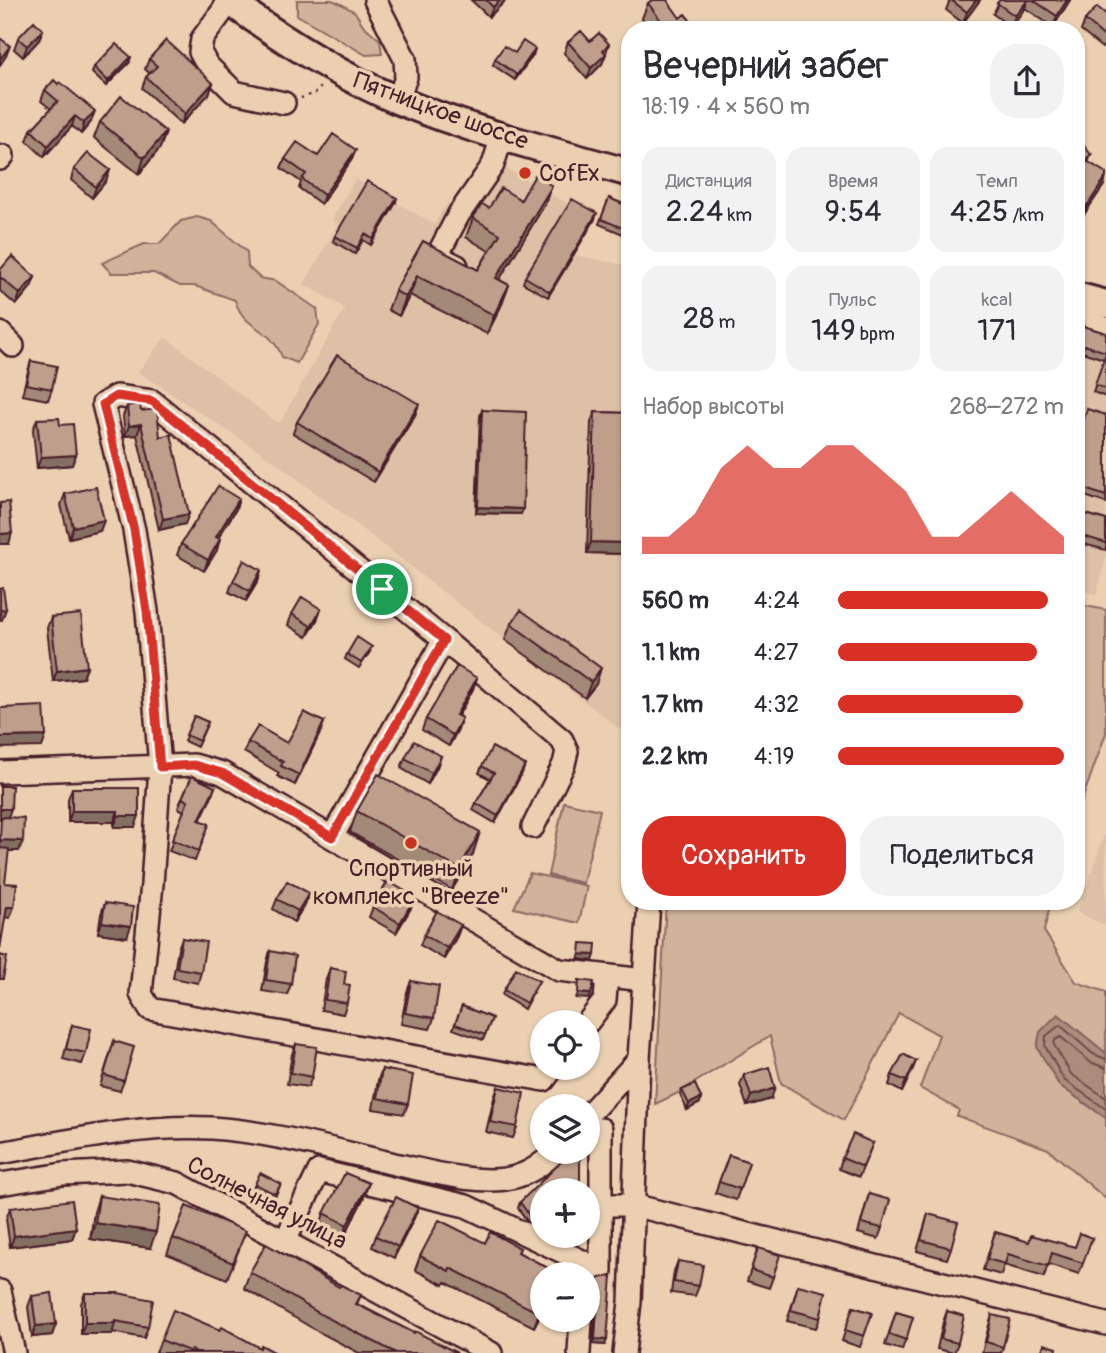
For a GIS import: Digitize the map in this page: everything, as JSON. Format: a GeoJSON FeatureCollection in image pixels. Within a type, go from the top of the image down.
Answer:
{"type":"FeatureCollection","features":[{"type":"Feature","properties":{"kind":"main road","name":"Пятницкое шоссе"},"geometry":{"type":"LineString","coordinates":[[229,1],[279,38],[327,66],[398,100],[502,136],[621,170]]}},
{"type":"Feature","properties":{"kind":"main road"},"geometry":{"type":"LineString","coordinates":[[1085,298],[1106,304]]}},
{"type":"Feature","properties":{"kind":"street"},"geometry":{"type":"LineString","coordinates":[[375,0],[405,59],[406,77],[398,100]]}},
{"type":"Feature","properties":{"kind":"street"},"geometry":{"type":"LineString","coordinates":[[229,1],[202,39],[200,52],[207,65],[234,92],[284,103]]}},
{"type":"Feature","properties":{"kind":"street"},"geometry":{"type":"LineString","coordinates":[[461,268],[438,256],[459,214],[493,165],[502,136]]}},
{"type":"Feature","properties":{"kind":"street"},"geometry":{"type":"LineString","coordinates":[[1085,322],[1106,328]]}},
{"type":"Feature","properties":{"kind":"street"},"geometry":{"type":"LineString","coordinates":[[530,1077],[150,1009],[141,994],[160,767],[147,611],[134,530],[103,404],[116,396],[152,401],[562,740],[567,751],[564,764],[533,827]]}},
{"type":"Feature","properties":{"kind":"street"},"geometry":{"type":"LineString","coordinates":[[332,837],[444,640]]}},
{"type":"Feature","properties":{"kind":"street"},"geometry":{"type":"LineString","coordinates":[[0,772],[194,765],[222,773],[559,970],[644,980]]}},
{"type":"Feature","properties":{"kind":"street"},"geometry":{"type":"LineString","coordinates":[[624,1353],[630,1302],[639,1059],[648,910]]}},
{"type":"Feature","properties":{"kind":"street"},"geometry":{"type":"LineString","coordinates":[[597,1010],[605,1000],[607,976]]}},
{"type":"Feature","properties":{"kind":"street"},"geometry":{"type":"LineString","coordinates":[[600,1115],[639,1059]]}},
{"type":"Feature","properties":{"kind":"street"},"geometry":{"type":"LineString","coordinates":[[0,1153],[154,1128],[211,1128],[261,1133],[448,1176],[513,1178],[539,1164]]}},
{"type":"Feature","properties":{"kind":"street"},"geometry":{"type":"LineString","coordinates":[[593,1262],[601,1205],[598,1164]]}},
{"type":"Feature","properties":{"kind":"street","name":"Солнечная улица"},"geometry":{"type":"LineString","coordinates":[[0,1184],[63,1174],[127,1171],[177,1183],[491,1353]]}},
{"type":"Feature","properties":{"kind":"street"},"geometry":{"type":"LineString","coordinates":[[285,1241],[319,1171],[466,1206],[584,1262]]}},
{"type":"Feature","properties":{"kind":"street"},"geometry":{"type":"LineString","coordinates":[[601,1205],[633,1205],[1106,1324]]}},
{"type":"Feature","properties":{"kind":"street"},"geometry":{"type":"LineString","coordinates":[[0,1291],[14,1353]]}},
{"type":"Feature","properties":{"kind":"street"},"geometry":{"type":"LineString","coordinates":[[579,1353],[580,1332]]}},
{"type":"Feature","properties":{"kind":"path"},"geometry":{"type":"LineString","coordinates":[[284,103],[315,93],[328,79]]}},
{"type":"Feature","properties":{"kind":"shaded area"},"geometry":{"type":"Polygon","coordinates":[[[297,0],[332,0],[355,12],[363,25],[380,40],[382,54],[366,55],[297,15],[297,0]]]}},
{"type":"Feature","properties":{"kind":"shaded area"},"geometry":{"type":"Polygon","coordinates":[[[502,166],[595,219],[574,255],[621,264],[621,730],[277,463],[138,372],[165,337],[279,424],[345,308],[304,284],[338,225],[332,219],[355,179],[434,224],[446,205],[458,195],[475,205],[502,166]]]}},
{"type":"Feature","properties":{"kind":"shaded area"},"geometry":{"type":"Polygon","coordinates":[[[197,217],[211,221],[247,252],[248,267],[260,278],[276,281],[317,309],[319,324],[297,363],[282,357],[271,339],[245,318],[235,300],[195,286],[180,286],[154,273],[111,273],[102,263],[144,244],[159,244],[181,221],[197,217]]]}},
{"type":"Feature","properties":{"kind":"shaded area"},"geometry":{"type":"Polygon","coordinates":[[[1085,327],[1106,334],[1106,556],[1097,595],[1085,592],[1085,327]]]}},
{"type":"Feature","properties":{"kind":"shaded area"},"geometry":{"type":"Polygon","coordinates":[[[1085,606],[1106,610],[1106,733],[1085,792],[1085,606]]]}},
{"type":"Feature","properties":{"kind":"shaded area"},"geometry":{"type":"Polygon","coordinates":[[[564,802],[600,810],[583,883],[548,875],[564,802]]]}},
{"type":"Feature","properties":{"kind":"shaded area"},"geometry":{"type":"Polygon","coordinates":[[[1106,830],[1106,926],[1077,912],[1085,910],[1085,889],[1106,830]]]}},
{"type":"Feature","properties":{"kind":"shaded area"},"geometry":{"type":"Polygon","coordinates":[[[530,873],[587,886],[579,923],[514,908],[530,873]]]}},
{"type":"Feature","properties":{"kind":"shaded area"},"geometry":{"type":"Polygon","coordinates":[[[666,910],[1049,910],[1044,931],[1076,982],[1106,992],[1106,1053],[1098,1049],[1059,1085],[1106,1118],[1106,1199],[1048,1149],[957,1116],[959,1110],[920,1088],[939,1035],[899,1013],[844,1120],[781,1083],[770,1036],[655,1104],[666,910]]]}},
{"type":"Feature","properties":{"kind":"water"},"geometry":{"type":"Polygon","coordinates":[[[1058,1014],[1106,1053],[1106,1118],[1059,1085],[1037,1047],[1040,1032],[1058,1014]]]}},
{"type":"Feature","properties":{"kind":"building"},"geometry":{"type":"Polygon","coordinates":[[[486,0],[500,0],[493,7],[486,0]]]}},
{"type":"Feature","properties":{"kind":"building"},"geometry":{"type":"Polygon","coordinates":[[[652,0],[667,0],[680,18],[685,14],[691,21],[661,21],[648,3],[652,0]]]}},
{"type":"Feature","properties":{"kind":"building"},"geometry":{"type":"Polygon","coordinates":[[[951,0],[976,0],[967,12],[951,0]]]}},
{"type":"Feature","properties":{"kind":"building"},"geometry":{"type":"Polygon","coordinates":[[[1000,0],[1028,0],[1015,16],[997,3],[1000,0]]]}},
{"type":"Feature","properties":{"kind":"building"},"geometry":{"type":"Polygon","coordinates":[[[1033,0],[1067,0],[1057,16],[1033,0]]]}},
{"type":"Feature","properties":{"kind":"building"},"geometry":{"type":"Polygon","coordinates":[[[1097,7],[1106,14],[1106,38],[1085,20],[1097,7]]]}},
{"type":"Feature","properties":{"kind":"building"},"geometry":{"type":"Polygon","coordinates":[[[34,21],[43,30],[27,46],[18,38],[34,21]]]}},
{"type":"Feature","properties":{"kind":"building"},"geometry":{"type":"Polygon","coordinates":[[[581,31],[590,41],[599,33],[609,44],[603,50],[606,54],[591,68],[568,42],[581,31]]]}},
{"type":"Feature","properties":{"kind":"building"},"geometry":{"type":"Polygon","coordinates":[[[0,38],[10,46],[0,59],[0,38]]]}},
{"type":"Feature","properties":{"kind":"building"},"geometry":{"type":"Polygon","coordinates":[[[166,40],[213,83],[185,114],[146,77],[157,66],[149,59],[166,40]]]}},
{"type":"Feature","properties":{"kind":"building"},"geometry":{"type":"Polygon","coordinates":[[[523,41],[535,49],[517,75],[495,59],[504,46],[515,53],[523,41]]]}},
{"type":"Feature","properties":{"kind":"building"},"geometry":{"type":"Polygon","coordinates":[[[116,44],[131,57],[108,81],[94,67],[116,44]]]}},
{"type":"Feature","properties":{"kind":"building"},"geometry":{"type":"Polygon","coordinates":[[[54,80],[95,111],[84,123],[75,116],[48,146],[31,130],[58,101],[45,90],[54,80]]]}},
{"type":"Feature","properties":{"kind":"building"},"geometry":{"type":"Polygon","coordinates":[[[121,96],[166,132],[144,158],[100,122],[121,96]]]}},
{"type":"Feature","properties":{"kind":"building"},"geometry":{"type":"Polygon","coordinates":[[[333,134],[356,150],[324,195],[302,179],[306,174],[285,159],[297,142],[318,156],[333,134]]]}},
{"type":"Feature","properties":{"kind":"building"},"geometry":{"type":"Polygon","coordinates":[[[1085,146],[1091,155],[1085,159],[1085,146]]]}},
{"type":"Feature","properties":{"kind":"building"},"geometry":{"type":"Polygon","coordinates":[[[88,153],[110,170],[96,187],[74,169],[88,153]]]}},
{"type":"Feature","properties":{"kind":"building"},"geometry":{"type":"Polygon","coordinates":[[[1087,161],[1106,173],[1087,206],[1085,205],[1087,161]]]}},
{"type":"Feature","properties":{"kind":"building"},"geometry":{"type":"Polygon","coordinates":[[[535,175],[552,186],[496,278],[509,285],[494,315],[417,276],[406,297],[395,291],[423,241],[478,270],[500,234],[473,218],[482,204],[489,208],[501,188],[521,200],[535,175]]]}},
{"type":"Feature","properties":{"kind":"building"},"geometry":{"type":"Polygon","coordinates":[[[367,181],[397,198],[373,239],[365,234],[357,248],[335,236],[367,181]]]}},
{"type":"Feature","properties":{"kind":"building"},"geometry":{"type":"Polygon","coordinates":[[[609,198],[621,203],[621,227],[601,219],[609,198]]]}},
{"type":"Feature","properties":{"kind":"building"},"geometry":{"type":"Polygon","coordinates":[[[572,199],[597,213],[550,292],[525,277],[572,199]]]}},
{"type":"Feature","properties":{"kind":"building"},"geometry":{"type":"Polygon","coordinates":[[[12,256],[35,277],[20,294],[0,277],[0,270],[12,256]]]}},
{"type":"Feature","properties":{"kind":"building"},"geometry":{"type":"Polygon","coordinates":[[[1085,327],[1106,333],[1106,352],[1085,345],[1085,327]]]}},
{"type":"Feature","properties":{"kind":"building"},"geometry":{"type":"Polygon","coordinates":[[[1106,353],[1106,389],[1095,385],[1106,353]]]}},
{"type":"Feature","properties":{"kind":"building"},"geometry":{"type":"Polygon","coordinates":[[[337,355],[419,404],[378,472],[297,422],[337,355]]]}},
{"type":"Feature","properties":{"kind":"building"},"geometry":{"type":"Polygon","coordinates":[[[31,361],[57,366],[52,389],[26,384],[31,361]]]}},
{"type":"Feature","properties":{"kind":"building"},"geometry":{"type":"Polygon","coordinates":[[[140,404],[141,411],[157,409],[160,437],[171,434],[189,514],[163,519],[141,424],[129,426],[127,406],[140,404]]]}},
{"type":"Feature","properties":{"kind":"building"},"geometry":{"type":"Polygon","coordinates":[[[1087,409],[1106,415],[1106,496],[1085,489],[1087,409]]]}},
{"type":"Feature","properties":{"kind":"building"},"geometry":{"type":"Polygon","coordinates":[[[482,410],[526,412],[523,509],[478,507],[482,410]]]}},
{"type":"Feature","properties":{"kind":"building"},"geometry":{"type":"Polygon","coordinates":[[[595,412],[621,413],[621,543],[591,542],[595,412]]]}},
{"type":"Feature","properties":{"kind":"building"},"geometry":{"type":"Polygon","coordinates":[[[59,418],[60,425],[73,424],[76,455],[41,457],[37,419],[59,418]]]}},
{"type":"Feature","properties":{"kind":"building"},"geometry":{"type":"Polygon","coordinates":[[[218,486],[239,499],[216,537],[220,539],[208,560],[181,544],[218,486]]]}},
{"type":"Feature","properties":{"kind":"building"},"geometry":{"type":"Polygon","coordinates":[[[96,487],[104,520],[73,527],[65,494],[96,487]]]}},
{"type":"Feature","properties":{"kind":"building"},"geometry":{"type":"Polygon","coordinates":[[[9,502],[12,533],[0,534],[0,503],[9,502]]]}},
{"type":"Feature","properties":{"kind":"building"},"geometry":{"type":"Polygon","coordinates":[[[1085,514],[1106,520],[1106,543],[1085,537],[1085,514]]]}},
{"type":"Feature","properties":{"kind":"building"},"geometry":{"type":"Polygon","coordinates":[[[244,560],[261,570],[250,591],[233,581],[244,560]]]}},
{"type":"Feature","properties":{"kind":"building"},"geometry":{"type":"Polygon","coordinates":[[[3,588],[6,609],[0,610],[0,589],[3,588]]]}},
{"type":"Feature","properties":{"kind":"building"},"geometry":{"type":"Polygon","coordinates":[[[302,597],[321,609],[311,626],[292,614],[302,597]]]}},
{"type":"Feature","properties":{"kind":"building"},"geometry":{"type":"Polygon","coordinates":[[[521,610],[601,668],[591,682],[511,624],[521,610]]]}},
{"type":"Feature","properties":{"kind":"building"},"geometry":{"type":"Polygon","coordinates":[[[81,614],[87,667],[57,671],[51,617],[81,614]]]}},
{"type":"Feature","properties":{"kind":"building"},"geometry":{"type":"Polygon","coordinates":[[[357,637],[372,647],[361,663],[347,654],[357,637]]]}},
{"type":"Feature","properties":{"kind":"building"},"geometry":{"type":"Polygon","coordinates":[[[457,666],[477,678],[456,715],[462,718],[453,735],[426,719],[457,666]]]}},
{"type":"Feature","properties":{"kind":"building"},"geometry":{"type":"Polygon","coordinates":[[[44,706],[46,736],[0,737],[0,708],[44,706]]]}},
{"type":"Feature","properties":{"kind":"building"},"geometry":{"type":"Polygon","coordinates":[[[304,712],[324,722],[299,775],[281,766],[283,762],[248,742],[258,726],[287,743],[304,712]]]}},
{"type":"Feature","properties":{"kind":"building"},"geometry":{"type":"Polygon","coordinates":[[[194,716],[208,722],[199,741],[186,735],[194,716]]]}},
{"type":"Feature","properties":{"kind":"building"},"geometry":{"type":"Polygon","coordinates":[[[414,741],[441,756],[432,773],[405,758],[414,741]]]}},
{"type":"Feature","properties":{"kind":"building"},"geometry":{"type":"Polygon","coordinates":[[[492,747],[525,765],[498,816],[476,803],[494,773],[482,766],[492,747]]]}},
{"type":"Feature","properties":{"kind":"building"},"geometry":{"type":"Polygon","coordinates":[[[378,774],[480,832],[459,869],[357,811],[378,774]]]}},
{"type":"Feature","properties":{"kind":"building"},"geometry":{"type":"Polygon","coordinates":[[[192,776],[215,787],[199,820],[209,824],[199,851],[172,840],[188,801],[182,798],[192,776]]]}},
{"type":"Feature","properties":{"kind":"building"},"geometry":{"type":"Polygon","coordinates":[[[0,786],[12,786],[11,809],[0,809],[0,786]]]}},
{"type":"Feature","properties":{"kind":"building"},"geometry":{"type":"Polygon","coordinates":[[[72,788],[139,788],[139,816],[118,816],[118,811],[72,811],[72,788]]]}},
{"type":"Feature","properties":{"kind":"building"},"geometry":{"type":"Polygon","coordinates":[[[1,817],[24,818],[23,841],[0,840],[1,817]]]}},
{"type":"Feature","properties":{"kind":"building"},"geometry":{"type":"Polygon","coordinates":[[[0,848],[9,849],[5,883],[17,884],[14,907],[7,907],[0,949],[0,848]]]}},
{"type":"Feature","properties":{"kind":"building"},"geometry":{"type":"Polygon","coordinates":[[[287,881],[309,893],[298,911],[277,899],[287,881]]]}},
{"type":"Feature","properties":{"kind":"building"},"geometry":{"type":"Polygon","coordinates":[[[388,881],[415,897],[400,923],[373,907],[388,881]]]}},
{"type":"Feature","properties":{"kind":"building"},"geometry":{"type":"Polygon","coordinates":[[[105,903],[133,907],[131,926],[102,922],[105,903]]]}},
{"type":"Feature","properties":{"kind":"building"},"geometry":{"type":"Polygon","coordinates":[[[437,911],[461,925],[447,948],[424,935],[437,911]]]}},
{"type":"Feature","properties":{"kind":"building"},"geometry":{"type":"Polygon","coordinates":[[[182,938],[206,942],[201,972],[177,968],[182,938]]]}},
{"type":"Feature","properties":{"kind":"building"},"geometry":{"type":"Polygon","coordinates":[[[581,943],[596,944],[595,955],[580,954],[581,943]]]}},
{"type":"Feature","properties":{"kind":"building"},"geometry":{"type":"Polygon","coordinates":[[[270,951],[295,956],[291,984],[266,980],[270,951]]]}},
{"type":"Feature","properties":{"kind":"building"},"geometry":{"type":"Polygon","coordinates":[[[0,955],[7,957],[3,979],[0,979],[0,955]]]}},
{"type":"Feature","properties":{"kind":"building"},"geometry":{"type":"Polygon","coordinates":[[[330,968],[346,971],[344,984],[350,985],[347,1003],[325,1000],[330,968]]]}},
{"type":"Feature","properties":{"kind":"building"},"geometry":{"type":"Polygon","coordinates":[[[516,968],[539,981],[526,1003],[504,990],[516,968]]]}},
{"type":"Feature","properties":{"kind":"building"},"geometry":{"type":"Polygon","coordinates":[[[579,980],[594,982],[591,994],[578,993],[579,980]]]}},
{"type":"Feature","properties":{"kind":"building"},"geometry":{"type":"Polygon","coordinates":[[[411,981],[439,986],[434,1018],[405,1013],[411,981]]]}},
{"type":"Feature","properties":{"kind":"building"},"geometry":{"type":"Polygon","coordinates":[[[462,1006],[492,1018],[485,1035],[455,1024],[462,1006]]]}},
{"type":"Feature","properties":{"kind":"building"},"geometry":{"type":"Polygon","coordinates":[[[72,1025],[91,1029],[86,1053],[66,1049],[72,1025]]]}},
{"type":"Feature","properties":{"kind":"building"},"geometry":{"type":"Polygon","coordinates":[[[114,1041],[134,1047],[124,1081],[104,1075],[114,1041]]]}},
{"type":"Feature","properties":{"kind":"building"},"geometry":{"type":"Polygon","coordinates":[[[296,1044],[317,1047],[312,1077],[291,1073],[296,1044]]]}},
{"type":"Feature","properties":{"kind":"building"},"geometry":{"type":"Polygon","coordinates":[[[903,1054],[916,1061],[906,1081],[892,1075],[903,1054]]]}},
{"type":"Feature","properties":{"kind":"building"},"geometry":{"type":"Polygon","coordinates":[[[769,1067],[775,1088],[751,1096],[744,1075],[769,1067]]]}},
{"type":"Feature","properties":{"kind":"building"},"geometry":{"type":"Polygon","coordinates":[[[382,1069],[413,1075],[408,1104],[377,1098],[382,1069]]]}},
{"type":"Feature","properties":{"kind":"building"},"geometry":{"type":"Polygon","coordinates":[[[695,1084],[701,1098],[689,1104],[682,1090],[695,1084]]]}},
{"type":"Feature","properties":{"kind":"building"},"geometry":{"type":"Polygon","coordinates":[[[498,1087],[524,1093],[517,1127],[490,1122],[498,1087]]]}},
{"type":"Feature","properties":{"kind":"building"},"geometry":{"type":"Polygon","coordinates":[[[853,1134],[873,1143],[863,1167],[842,1158],[853,1134]]]}},
{"type":"Feature","properties":{"kind":"building"},"geometry":{"type":"Polygon","coordinates":[[[729,1155],[749,1162],[740,1189],[719,1182],[729,1155]]]}},
{"type":"Feature","properties":{"kind":"building"},"geometry":{"type":"Polygon","coordinates":[[[559,1164],[580,1164],[580,1178],[544,1178],[559,1164]]]}},
{"type":"Feature","properties":{"kind":"building"},"geometry":{"type":"Polygon","coordinates":[[[260,1173],[281,1184],[275,1194],[255,1184],[260,1173]]]}},
{"type":"Feature","properties":{"kind":"building"},"geometry":{"type":"Polygon","coordinates":[[[345,1173],[369,1183],[347,1225],[324,1213],[345,1173]]]}},
{"type":"Feature","properties":{"kind":"building"},"geometry":{"type":"Polygon","coordinates":[[[530,1192],[530,1215],[529,1215],[520,1202],[530,1192]]]}},
{"type":"Feature","properties":{"kind":"building"},"geometry":{"type":"Polygon","coordinates":[[[869,1194],[890,1200],[882,1228],[861,1223],[869,1194]]]}},
{"type":"Feature","properties":{"kind":"building"},"geometry":{"type":"Polygon","coordinates":[[[99,1196],[160,1205],[156,1232],[95,1223],[99,1196]]]}},
{"type":"Feature","properties":{"kind":"building"},"geometry":{"type":"Polygon","coordinates":[[[396,1197],[418,1208],[398,1247],[376,1236],[396,1197]]]}},
{"type":"Feature","properties":{"kind":"building"},"geometry":{"type":"Polygon","coordinates":[[[72,1200],[76,1228],[14,1236],[10,1208],[72,1200]]]}},
{"type":"Feature","properties":{"kind":"building"},"geometry":{"type":"Polygon","coordinates":[[[186,1206],[246,1231],[233,1263],[173,1238],[186,1206]]]}},
{"type":"Feature","properties":{"kind":"building"},"geometry":{"type":"Polygon","coordinates":[[[928,1214],[958,1222],[951,1248],[921,1240],[928,1214]]]}},
{"type":"Feature","properties":{"kind":"building"},"geometry":{"type":"Polygon","coordinates":[[[439,1220],[485,1243],[490,1232],[520,1248],[518,1252],[537,1262],[530,1262],[530,1308],[450,1268],[449,1271],[420,1256],[439,1220]]]}},
{"type":"Feature","properties":{"kind":"building"},"geometry":{"type":"Polygon","coordinates":[[[995,1232],[1029,1242],[1031,1235],[1075,1247],[1080,1233],[1092,1238],[1083,1263],[1052,1253],[1048,1266],[1008,1254],[1005,1264],[987,1259],[995,1232]]]}},
{"type":"Feature","properties":{"kind":"building"},"geometry":{"type":"Polygon","coordinates":[[[266,1244],[339,1287],[341,1285],[361,1295],[356,1304],[457,1353],[396,1353],[324,1316],[250,1272],[266,1244]]]}},
{"type":"Feature","properties":{"kind":"building"},"geometry":{"type":"Polygon","coordinates":[[[758,1248],[780,1255],[773,1277],[751,1270],[758,1248]]]}},
{"type":"Feature","properties":{"kind":"building"},"geometry":{"type":"Polygon","coordinates":[[[678,1261],[703,1265],[699,1286],[674,1282],[678,1261]]]}},
{"type":"Feature","properties":{"kind":"building"},"geometry":{"type":"Polygon","coordinates":[[[612,1276],[607,1340],[595,1339],[595,1332],[600,1332],[600,1278],[612,1276]]]}},
{"type":"Feature","properties":{"kind":"building"},"geometry":{"type":"Polygon","coordinates":[[[798,1285],[826,1292],[820,1318],[791,1310],[798,1285]]]}},
{"type":"Feature","properties":{"kind":"building"},"geometry":{"type":"Polygon","coordinates":[[[52,1293],[56,1324],[36,1326],[32,1296],[52,1293]]]}},
{"type":"Feature","properties":{"kind":"building"},"geometry":{"type":"Polygon","coordinates":[[[85,1293],[118,1293],[153,1300],[148,1327],[115,1321],[85,1323],[85,1293]]]}},
{"type":"Feature","properties":{"kind":"building"},"geometry":{"type":"Polygon","coordinates":[[[853,1307],[872,1313],[864,1336],[845,1330],[853,1307]]]}},
{"type":"Feature","properties":{"kind":"building"},"geometry":{"type":"Polygon","coordinates":[[[173,1310],[220,1330],[222,1327],[260,1348],[261,1345],[276,1353],[196,1353],[161,1340],[173,1310]]]}},
{"type":"Feature","properties":{"kind":"building"},"geometry":{"type":"Polygon","coordinates":[[[947,1311],[964,1316],[958,1343],[941,1339],[947,1311]]]}},
{"type":"Feature","properties":{"kind":"building"},"geometry":{"type":"Polygon","coordinates":[[[896,1312],[913,1317],[906,1340],[889,1334],[896,1312]]]}},
{"type":"Feature","properties":{"kind":"building"},"geometry":{"type":"Polygon","coordinates":[[[992,1315],[1010,1319],[1003,1347],[986,1342],[992,1315]]]}},
{"type":"Feature","properties":{"kind":"building"},"geometry":{"type":"Polygon","coordinates":[[[1044,1344],[1057,1348],[1056,1353],[1041,1353],[1044,1344]]]}},
{"type":"Feature","properties":{"kind":"place","name":"CofEx"},"geometry":{"type":"Point","coordinates":[525,173]}},
{"type":"Feature","properties":{"kind":"place","name":"Спортивный комплекс \"Breeze\""},"geometry":{"type":"Point","coordinates":[411,843]}},
{"type":"Feature","properties":{"kind":"route"},"geometry":{"type":"LineString","coordinates":[[116,396],[152,401],[382,589],[444,640],[332,837],[222,773],[194,765],[160,767],[147,611],[134,530],[103,404],[116,396]]}}]}
